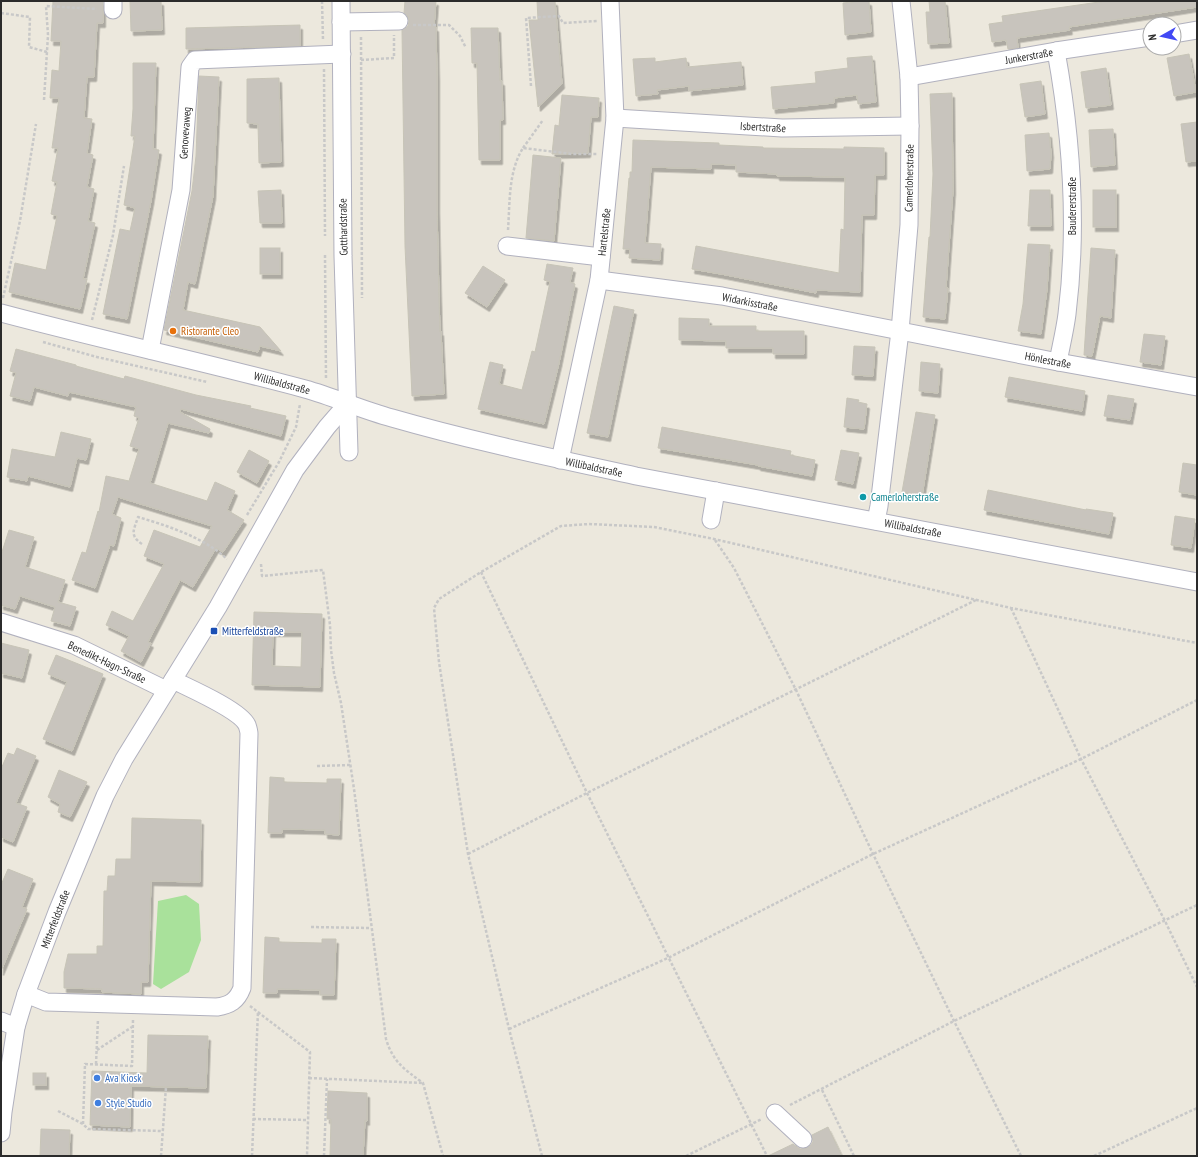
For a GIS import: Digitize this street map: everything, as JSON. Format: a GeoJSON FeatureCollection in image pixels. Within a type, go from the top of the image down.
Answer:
{"type":"FeatureCollection","features":[{"type":"Feature","properties":{"kind":"street","name":"Gotthardstraße"},"geometry":{"type":"LineString","coordinates":[[341,1],[343,256],[347,404],[350,435],[349,452]]}},
{"type":"Feature","properties":{"kind":"street","name":"Hartelstraße"},"geometry":{"type":"LineString","coordinates":[[560,460],[599,280],[615,118],[610,1]]}},
{"type":"Feature","properties":{"kind":"street","name":"Camerloherstraße"},"geometry":{"type":"LineString","coordinates":[[876,521],[900,331],[909,225],[909,77],[901,1]]}},
{"type":"Feature","properties":{"kind":"street"},"geometry":{"type":"LineString","coordinates":[[341,22],[361,21],[400,26]]}},
{"type":"Feature","properties":{"kind":"street"},"geometry":{"type":"LineString","coordinates":[[1182,33],[1197,30]]}},
{"type":"Feature","properties":{"kind":"street","name":"Junkerstraße"},"geometry":{"type":"LineString","coordinates":[[909,77],[1056,51],[1142,38]]}},
{"type":"Feature","properties":{"kind":"street","name":"Baudererstraße"},"geometry":{"type":"LineString","coordinates":[[1056,51],[1068,124],[1072,202],[1072,255],[1066,315],[1058,362]]}},
{"type":"Feature","properties":{"kind":"street","name":"Genovevaweg"},"geometry":{"type":"LineString","coordinates":[[150,350],[181,190],[190,67],[195,60],[342,54]]}},
{"type":"Feature","properties":{"kind":"street","name":"Isbertstraße"},"geometry":{"type":"LineString","coordinates":[[615,118],[782,128],[910,126]]}},
{"type":"Feature","properties":{"kind":"street"},"geometry":{"type":"LineString","coordinates":[[507,246],[601,257]]}},
{"type":"Feature","properties":{"kind":"street","name":"Widarkisstraße"},"geometry":{"type":"LineString","coordinates":[[599,280],[722,296],[900,331]]}},
{"type":"Feature","properties":{"kind":"street","name":"Willibaldstraße"},"geometry":{"type":"LineString","coordinates":[[2,307],[88,336],[301,388],[392,419],[560,460],[1197,582]]}},
{"type":"Feature","properties":{"kind":"street","name":"Hönlestraße"},"geometry":{"type":"LineString","coordinates":[[900,331],[1197,387]]}},
{"type":"Feature","properties":{"kind":"street","name":"Mitterfeldstraße"},"geometry":{"type":"LineString","coordinates":[[1,1128],[8,1024],[26,994],[105,796],[124,759],[204,631],[295,470],[323,432],[347,404]]}},
{"type":"Feature","properties":{"kind":"street"},"geometry":{"type":"LineString","coordinates":[[711,520],[716,491]]}},
{"type":"Feature","properties":{"kind":"street","name":"Benedikt-Hagn-Straße"},"geometry":{"type":"LineString","coordinates":[[1,622],[74,645],[231,710],[247,725],[249,734],[242,988],[239,997]]}},
{"type":"Feature","properties":{"kind":"street"},"geometry":{"type":"LineString","coordinates":[[26,994],[46,1002],[217,1007],[229,1005],[239,997]]}},
{"type":"Feature","properties":{"kind":"street"},"geometry":{"type":"LineString","coordinates":[[775,1112],[803,1139]]}},
{"type":"Feature","properties":{"kind":"path"},"geometry":{"type":"LineString","coordinates":[[322,1],[325,240]]}},
{"type":"Feature","properties":{"kind":"path"},"geometry":{"type":"LineString","coordinates":[[44,100],[48,35],[46,6],[113,5]]}},
{"type":"Feature","properties":{"kind":"path"},"geometry":{"type":"LineString","coordinates":[[1,13],[30,17],[30,46],[47,52]]}},
{"type":"Feature","properties":{"kind":"path"},"geometry":{"type":"LineString","coordinates":[[531,86],[526,18],[559,16],[563,23],[610,20]]}},
{"type":"Feature","properties":{"kind":"path"},"geometry":{"type":"LineString","coordinates":[[361,21],[362,300]]}},
{"type":"Feature","properties":{"kind":"path"},"geometry":{"type":"LineString","coordinates":[[361,60],[394,58],[393,42],[400,26],[449,25],[460,36],[466,48]]}},
{"type":"Feature","properties":{"kind":"path"},"geometry":{"type":"LineString","coordinates":[[507,246],[513,173],[517,158],[522,148],[543,120]]}},
{"type":"Feature","properties":{"kind":"path"},"geometry":{"type":"LineString","coordinates":[[2,307],[20,221],[36,124]]}},
{"type":"Feature","properties":{"kind":"path"},"geometry":{"type":"LineString","coordinates":[[522,148],[572,154],[611,154]]}},
{"type":"Feature","properties":{"kind":"path"},"geometry":{"type":"LineString","coordinates":[[88,336],[113,235],[124,166]]}},
{"type":"Feature","properties":{"kind":"path"},"geometry":{"type":"LineString","coordinates":[[325,248],[326,384]]}},
{"type":"Feature","properties":{"kind":"path"},"geometry":{"type":"LineString","coordinates":[[247,515],[278,462],[296,426],[300,404]]}},
{"type":"Feature","properties":{"kind":"path"},"geometry":{"type":"LineString","coordinates":[[142,544],[135,539],[133,533],[138,517],[164,525],[194,538],[224,557],[238,570]]}},
{"type":"Feature","properties":{"kind":"path"},"geometry":{"type":"LineString","coordinates":[[711,520],[714,539],[734,568],[796,690],[873,854],[954,1021],[1022,1156]]}},
{"type":"Feature","properties":{"kind":"path"},"geometry":{"type":"LineString","coordinates":[[542,1156],[509,1029],[468,854],[444,696],[434,608],[439,599],[481,572],[561,526],[589,524],[654,527],[714,539],[1011,608],[1197,643]]}},
{"type":"Feature","properties":{"kind":"path"},"geometry":{"type":"LineString","coordinates":[[261,564],[262,576],[323,570],[330,625],[331,650],[341,703],[350,765],[386,1039],[390,1052],[398,1063],[408,1073],[423,1083],[443,1156]]}},
{"type":"Feature","properties":{"kind":"path"},"geometry":{"type":"LineString","coordinates":[[481,572],[587,793],[767,1156]]}},
{"type":"Feature","properties":{"kind":"path"},"geometry":{"type":"LineString","coordinates":[[468,854],[587,793],[976,600]]}},
{"type":"Feature","properties":{"kind":"path"},"geometry":{"type":"LineString","coordinates":[[1011,608],[1081,759],[1165,921],[1197,987]]}},
{"type":"Feature","properties":{"kind":"path"},"geometry":{"type":"LineString","coordinates":[[509,1029],[668,958],[873,854],[1081,759],[1197,700]]}},
{"type":"Feature","properties":{"kind":"path"},"geometry":{"type":"LineString","coordinates":[[317,766],[350,765]]}},
{"type":"Feature","properties":{"kind":"path"},"geometry":{"type":"LineString","coordinates":[[686,1156],[822,1090],[954,1021],[1197,905]]}},
{"type":"Feature","properties":{"kind":"path"},"geometry":{"type":"LineString","coordinates":[[312,927],[371,928]]}},
{"type":"Feature","properties":{"kind":"path"},"geometry":{"type":"LineString","coordinates":[[239,997],[310,1052],[307,1156]]}},
{"type":"Feature","properties":{"kind":"path"},"geometry":{"type":"LineString","coordinates":[[96,1064],[98,1004]]}},
{"type":"Feature","properties":{"kind":"path"},"geometry":{"type":"LineString","coordinates":[[83,1124],[85,1064],[132,1066],[132,1027],[134,1005]]}},
{"type":"Feature","properties":{"kind":"path"},"geometry":{"type":"LineString","coordinates":[[252,1156],[258,1011]]}},
{"type":"Feature","properties":{"kind":"path"},"geometry":{"type":"LineString","coordinates":[[96,1050],[132,1027]]}},
{"type":"Feature","properties":{"kind":"path"},"geometry":{"type":"LineString","coordinates":[[309,1078],[423,1083]]}},
{"type":"Feature","properties":{"kind":"path"},"geometry":{"type":"LineString","coordinates":[[324,1156],[326,1079]]}},
{"type":"Feature","properties":{"kind":"path"},"geometry":{"type":"LineString","coordinates":[[161,1156],[166,1087]]}},
{"type":"Feature","properties":{"kind":"path"},"geometry":{"type":"LineString","coordinates":[[822,1090],[854,1156]]}},
{"type":"Feature","properties":{"kind":"path"},"geometry":{"type":"LineString","coordinates":[[1094,1156],[1197,1108]]}},
{"type":"Feature","properties":{"kind":"path"},"geometry":{"type":"LineString","coordinates":[[58,1112],[83,1124],[88,1129],[162,1131]]}},
{"type":"Feature","properties":{"kind":"path"},"geometry":{"type":"LineString","coordinates":[[253,1119],[308,1120]]}},
{"type":"Feature","properties":{"kind":"green space"},"geometry":{"type":"Polygon","coordinates":[[[186,895],[199,904],[201,940],[189,972],[161,989],[153,984],[158,901],[186,895]]]}},
{"type":"Feature","properties":{"kind":"building"},"geometry":{"type":"Polygon","coordinates":[[[53,1],[103,1],[103,23],[97,23],[94,77],[87,77],[84,118],[92,119],[87,153],[93,155],[87,187],[94,189],[88,221],[95,223],[83,279],[87,279],[80,309],[9,292],[15,263],[46,270],[57,216],[51,214],[57,182],[52,181],[58,148],[52,148],[59,98],[50,98],[52,70],[59,71],[61,41],[51,41],[53,1]]]}},
{"type":"Feature","properties":{"kind":"building"},"geometry":{"type":"Polygon","coordinates":[[[130,1],[161,1],[162,30],[131,31],[130,1]]]}},
{"type":"Feature","properties":{"kind":"building"},"geometry":{"type":"Polygon","coordinates":[[[405,1],[436,1],[434,27],[436,27],[437,77],[437,209],[440,332],[441,331],[444,394],[412,396],[405,246],[402,30],[408,26],[409,21],[408,16],[404,13],[405,1]]]}},
{"type":"Feature","properties":{"kind":"building"},"geometry":{"type":"Polygon","coordinates":[[[537,1],[555,1],[562,84],[538,107],[529,20],[538,20],[537,1]]]}},
{"type":"Feature","properties":{"kind":"building"},"geometry":{"type":"Polygon","coordinates":[[[869,1],[871,32],[845,35],[843,3],[869,1]]]}},
{"type":"Feature","properties":{"kind":"building"},"geometry":{"type":"Polygon","coordinates":[[[929,1],[945,1],[949,43],[928,44],[926,12],[930,12],[929,1]]]}},
{"type":"Feature","properties":{"kind":"building"},"geometry":{"type":"Polygon","coordinates":[[[1106,1],[1197,1],[1197,7],[1069,27],[1070,30],[1017,38],[1018,48],[1008,49],[1006,40],[992,42],[989,24],[1003,22],[1002,16],[1106,1]]]}},
{"type":"Feature","properties":{"kind":"building"},"geometry":{"type":"Polygon","coordinates":[[[300,25],[300,46],[186,49],[186,28],[300,25]]]}},
{"type":"Feature","properties":{"kind":"building"},"geometry":{"type":"Polygon","coordinates":[[[471,28],[498,28],[503,120],[500,120],[500,160],[479,160],[477,63],[472,63],[471,28]]]}},
{"type":"Feature","properties":{"kind":"building"},"geometry":{"type":"Polygon","coordinates":[[[1189,54],[1196,92],[1174,96],[1167,58],[1189,54]]]}},
{"type":"Feature","properties":{"kind":"building"},"geometry":{"type":"Polygon","coordinates":[[[872,56],[876,102],[858,104],[857,95],[834,98],[834,103],[773,109],[771,87],[816,83],[815,72],[848,68],[847,58],[872,56]]]}},
{"type":"Feature","properties":{"kind":"building"},"geometry":{"type":"Polygon","coordinates":[[[655,58],[655,62],[686,58],[687,67],[741,62],[743,85],[689,91],[689,86],[657,90],[658,94],[636,96],[633,59],[655,58]]]}},
{"type":"Feature","properties":{"kind":"building"},"geometry":{"type":"Polygon","coordinates":[[[133,63],[156,63],[153,149],[159,150],[151,201],[127,319],[103,314],[120,229],[130,231],[135,208],[124,205],[135,136],[131,136],[133,109],[133,63]]]}},
{"type":"Feature","properties":{"kind":"building"},"geometry":{"type":"Polygon","coordinates":[[[1106,68],[1111,105],[1086,108],[1081,72],[1106,68]]]}},
{"type":"Feature","properties":{"kind":"building"},"geometry":{"type":"Polygon","coordinates":[[[199,76],[219,77],[213,196],[195,284],[188,282],[183,310],[260,327],[281,351],[260,346],[258,352],[164,330],[192,191],[196,156],[199,76]]]}},
{"type":"Feature","properties":{"kind":"building"},"geometry":{"type":"Polygon","coordinates":[[[279,78],[281,162],[259,163],[258,124],[247,123],[247,79],[279,78]]]}},
{"type":"Feature","properties":{"kind":"building"},"geometry":{"type":"Polygon","coordinates":[[[1041,81],[1045,114],[1025,117],[1020,84],[1041,81]]]}},
{"type":"Feature","properties":{"kind":"building"},"geometry":{"type":"Polygon","coordinates":[[[952,93],[953,190],[945,319],[923,317],[930,237],[933,174],[930,94],[952,93]]]}},
{"type":"Feature","properties":{"kind":"building"},"geometry":{"type":"Polygon","coordinates":[[[562,95],[599,98],[598,117],[591,117],[588,153],[552,154],[555,125],[559,126],[562,95]]]}},
{"type":"Feature","properties":{"kind":"building"},"geometry":{"type":"Polygon","coordinates":[[[1197,122],[1197,161],[1186,162],[1181,124],[1197,122]]]}},
{"type":"Feature","properties":{"kind":"building"},"geometry":{"type":"Polygon","coordinates":[[[1113,129],[1115,165],[1091,167],[1089,130],[1113,129]]]}},
{"type":"Feature","properties":{"kind":"building"},"geometry":{"type":"Polygon","coordinates":[[[1049,133],[1051,153],[1050,169],[1027,171],[1025,135],[1049,133]]]}},
{"type":"Feature","properties":{"kind":"building"},"geometry":{"type":"Polygon","coordinates":[[[633,140],[719,143],[719,145],[763,148],[884,148],[884,175],[875,175],[874,215],[862,215],[860,292],[816,290],[816,293],[692,269],[696,246],[839,273],[841,229],[844,230],[845,177],[777,176],[777,174],[736,172],[736,165],[711,164],[711,169],[651,167],[645,243],[661,244],[660,260],[629,258],[630,249],[623,249],[629,178],[630,172],[632,172],[633,140]]]}},
{"type":"Feature","properties":{"kind":"building"},"geometry":{"type":"Polygon","coordinates":[[[533,155],[561,158],[554,241],[526,238],[533,155]]]}},
{"type":"Feature","properties":{"kind":"building"},"geometry":{"type":"Polygon","coordinates":[[[281,190],[282,223],[260,223],[258,191],[281,190]]]}},
{"type":"Feature","properties":{"kind":"building"},"geometry":{"type":"Polygon","coordinates":[[[1030,190],[1050,190],[1051,226],[1028,226],[1030,190]]]}},
{"type":"Feature","properties":{"kind":"building"},"geometry":{"type":"Polygon","coordinates":[[[1093,190],[1116,190],[1116,227],[1093,227],[1093,190]]]}},
{"type":"Feature","properties":{"kind":"building"},"geometry":{"type":"Polygon","coordinates":[[[1028,244],[1050,245],[1047,289],[1041,334],[1018,331],[1023,304],[1028,244]]]}},
{"type":"Feature","properties":{"kind":"building"},"geometry":{"type":"Polygon","coordinates":[[[260,248],[280,248],[280,274],[260,274],[260,248]]]}},
{"type":"Feature","properties":{"kind":"building"},"geometry":{"type":"Polygon","coordinates":[[[1091,248],[1115,250],[1111,318],[1100,316],[1092,356],[1084,355],[1091,248]]]}},
{"type":"Feature","properties":{"kind":"building"},"geometry":{"type":"Polygon","coordinates":[[[547,264],[573,268],[570,282],[575,284],[559,363],[544,424],[478,409],[490,362],[503,365],[499,384],[522,390],[532,351],[535,352],[550,282],[544,280],[547,264]]]}},
{"type":"Feature","properties":{"kind":"building"},"geometry":{"type":"Polygon","coordinates":[[[483,266],[505,280],[487,307],[465,293],[483,266]]]}},
{"type":"Feature","properties":{"kind":"building"},"geometry":{"type":"Polygon","coordinates":[[[614,306],[634,310],[608,437],[587,433],[614,306]]]}},
{"type":"Feature","properties":{"kind":"building"},"geometry":{"type":"Polygon","coordinates":[[[679,318],[709,319],[709,326],[756,326],[756,331],[804,331],[804,354],[773,354],[773,348],[726,348],[726,341],[679,340],[679,318]]]}},
{"type":"Feature","properties":{"kind":"building"},"geometry":{"type":"Polygon","coordinates":[[[1144,334],[1165,336],[1161,365],[1140,362],[1144,334]]]}},
{"type":"Feature","properties":{"kind":"building"},"geometry":{"type":"Polygon","coordinates":[[[854,346],[875,347],[873,376],[852,375],[854,346]]]}},
{"type":"Feature","properties":{"kind":"building"},"geometry":{"type":"Polygon","coordinates":[[[16,349],[124,379],[125,376],[196,395],[251,406],[250,408],[286,416],[281,436],[181,409],[180,412],[210,429],[209,433],[168,423],[150,483],[207,501],[215,482],[235,491],[227,510],[244,520],[223,552],[216,548],[193,587],[180,580],[148,642],[151,643],[141,662],[121,651],[129,636],[106,625],[112,611],[133,621],[164,564],[144,556],[154,530],[200,547],[212,526],[118,497],[112,514],[121,518],[114,546],[110,545],[95,588],[72,580],[82,552],[86,553],[98,511],[99,512],[106,476],[129,481],[139,449],[130,446],[139,418],[134,416],[136,407],[69,392],[68,396],[34,387],[30,401],[10,396],[16,373],[10,371],[16,349]]]}},
{"type":"Feature","properties":{"kind":"building"},"geometry":{"type":"Polygon","coordinates":[[[921,362],[940,364],[938,393],[919,391],[921,362]]]}},
{"type":"Feature","properties":{"kind":"building"},"geometry":{"type":"Polygon","coordinates":[[[1009,377],[1085,391],[1082,411],[1005,397],[1009,377]]]}},
{"type":"Feature","properties":{"kind":"building"},"geometry":{"type":"Polygon","coordinates":[[[1108,395],[1134,399],[1130,420],[1104,416],[1108,395]]]}},
{"type":"Feature","properties":{"kind":"building"},"geometry":{"type":"Polygon","coordinates":[[[847,398],[859,400],[858,402],[867,404],[864,429],[844,427],[847,398]]]}},
{"type":"Feature","properties":{"kind":"building"},"geometry":{"type":"Polygon","coordinates":[[[916,412],[935,415],[922,496],[902,492],[916,412]]]}},
{"type":"Feature","properties":{"kind":"building"},"geometry":{"type":"Polygon","coordinates":[[[662,427],[791,451],[790,455],[815,460],[812,476],[658,448],[662,427]]]}},
{"type":"Feature","properties":{"kind":"building"},"geometry":{"type":"Polygon","coordinates":[[[61,432],[91,439],[86,460],[77,458],[70,487],[28,476],[27,481],[7,477],[12,449],[55,457],[61,432]]]}},
{"type":"Feature","properties":{"kind":"building"},"geometry":{"type":"Polygon","coordinates":[[[249,450],[269,461],[257,483],[237,472],[249,450]]]}},
{"type":"Feature","properties":{"kind":"building"},"geometry":{"type":"Polygon","coordinates":[[[841,450],[859,453],[853,484],[835,480],[841,450]]]}},
{"type":"Feature","properties":{"kind":"building"},"geometry":{"type":"Polygon","coordinates":[[[1183,463],[1197,465],[1197,495],[1179,492],[1183,463]]]}},
{"type":"Feature","properties":{"kind":"building"},"geometry":{"type":"Polygon","coordinates":[[[988,490],[1086,510],[1113,513],[1109,534],[984,510],[988,490]]]}},
{"type":"Feature","properties":{"kind":"building"},"geometry":{"type":"Polygon","coordinates":[[[1175,516],[1195,519],[1191,548],[1171,545],[1175,516]]]}},
{"type":"Feature","properties":{"kind":"building"},"geometry":{"type":"Polygon","coordinates":[[[9,530],[34,537],[25,567],[65,580],[58,602],[76,607],[70,626],[51,621],[55,607],[20,596],[15,609],[1,605],[1,555],[9,530]]]}},
{"type":"Feature","properties":{"kind":"building"},"geometry":{"type":"Polygon","coordinates":[[[254,612],[322,614],[320,687],[252,685],[254,612]],[[273,632],[272,666],[301,667],[302,632],[273,632]]]}},
{"type":"Feature","properties":{"kind":"building"},"geometry":{"type":"Polygon","coordinates":[[[1,643],[29,650],[22,678],[1,673],[1,643]]]}},
{"type":"Feature","properties":{"kind":"building"},"geometry":{"type":"Polygon","coordinates":[[[56,655],[103,674],[72,751],[43,739],[67,682],[48,674],[56,655]]]}},
{"type":"Feature","properties":{"kind":"building"},"geometry":{"type":"Polygon","coordinates":[[[17,748],[36,756],[16,803],[27,807],[13,842],[1,837],[1,769],[8,753],[14,755],[17,748]]]}},
{"type":"Feature","properties":{"kind":"building"},"geometry":{"type":"Polygon","coordinates":[[[59,770],[87,782],[70,817],[58,812],[60,804],[48,797],[59,770]]]}},
{"type":"Feature","properties":{"kind":"building"},"geometry":{"type":"Polygon","coordinates":[[[270,777],[284,778],[284,782],[327,783],[327,779],[341,779],[339,835],[325,834],[325,830],[282,829],[282,833],[268,833],[270,777]]]}},
{"type":"Feature","properties":{"kind":"building"},"geometry":{"type":"Polygon","coordinates":[[[132,818],[201,820],[200,882],[151,881],[148,982],[141,982],[141,994],[102,992],[102,989],[64,988],[64,972],[68,954],[97,954],[97,946],[103,946],[104,891],[107,891],[108,876],[115,876],[116,859],[131,859],[132,818]]]}},
{"type":"Feature","properties":{"kind":"building"},"geometry":{"type":"Polygon","coordinates":[[[8,869],[33,879],[22,907],[27,909],[1,971],[1,885],[8,869]]]}},
{"type":"Feature","properties":{"kind":"building"},"geometry":{"type":"Polygon","coordinates":[[[265,937],[279,938],[279,942],[322,943],[322,939],[336,939],[334,995],[320,995],[320,990],[277,989],[277,993],[263,993],[265,937]]]}},
{"type":"Feature","properties":{"kind":"building"},"geometry":{"type":"Polygon","coordinates":[[[148,1035],[208,1036],[206,1088],[131,1086],[130,1127],[90,1125],[92,1071],[147,1073],[148,1035]]]}},
{"type":"Feature","properties":{"kind":"building"},"geometry":{"type":"Polygon","coordinates":[[[33,1073],[46,1073],[46,1085],[33,1085],[33,1073]]]}},
{"type":"Feature","properties":{"kind":"building"},"geometry":{"type":"Polygon","coordinates":[[[328,1091],[367,1093],[367,1121],[365,1120],[363,1156],[330,1156],[331,1119],[327,1119],[328,1091]]]}},
{"type":"Feature","properties":{"kind":"building"},"geometry":{"type":"Polygon","coordinates":[[[828,1127],[842,1156],[768,1156],[793,1144],[800,1149],[806,1148],[813,1142],[812,1135],[828,1127]]]}},
{"type":"Feature","properties":{"kind":"building"},"geometry":{"type":"Polygon","coordinates":[[[41,1129],[70,1130],[69,1156],[40,1156],[41,1129]]]}},
{"type":"Feature","properties":{"kind":"place","name":"Ristorante Cleo"},"geometry":{"type":"Point","coordinates":[173,331]}},
{"type":"Feature","properties":{"kind":"place","name":"Camerloherstraße"},"geometry":{"type":"Point","coordinates":[863,497]}},
{"type":"Feature","properties":{"kind":"place","name":"Mitterfeldstraße"},"geometry":{"type":"Point","coordinates":[214,631]}},
{"type":"Feature","properties":{"kind":"place","name":"Ava Kiosk"},"geometry":{"type":"Point","coordinates":[97,1078]}},
{"type":"Feature","properties":{"kind":"place","name":"Style Studio"},"geometry":{"type":"Point","coordinates":[98,1103]}}]}
